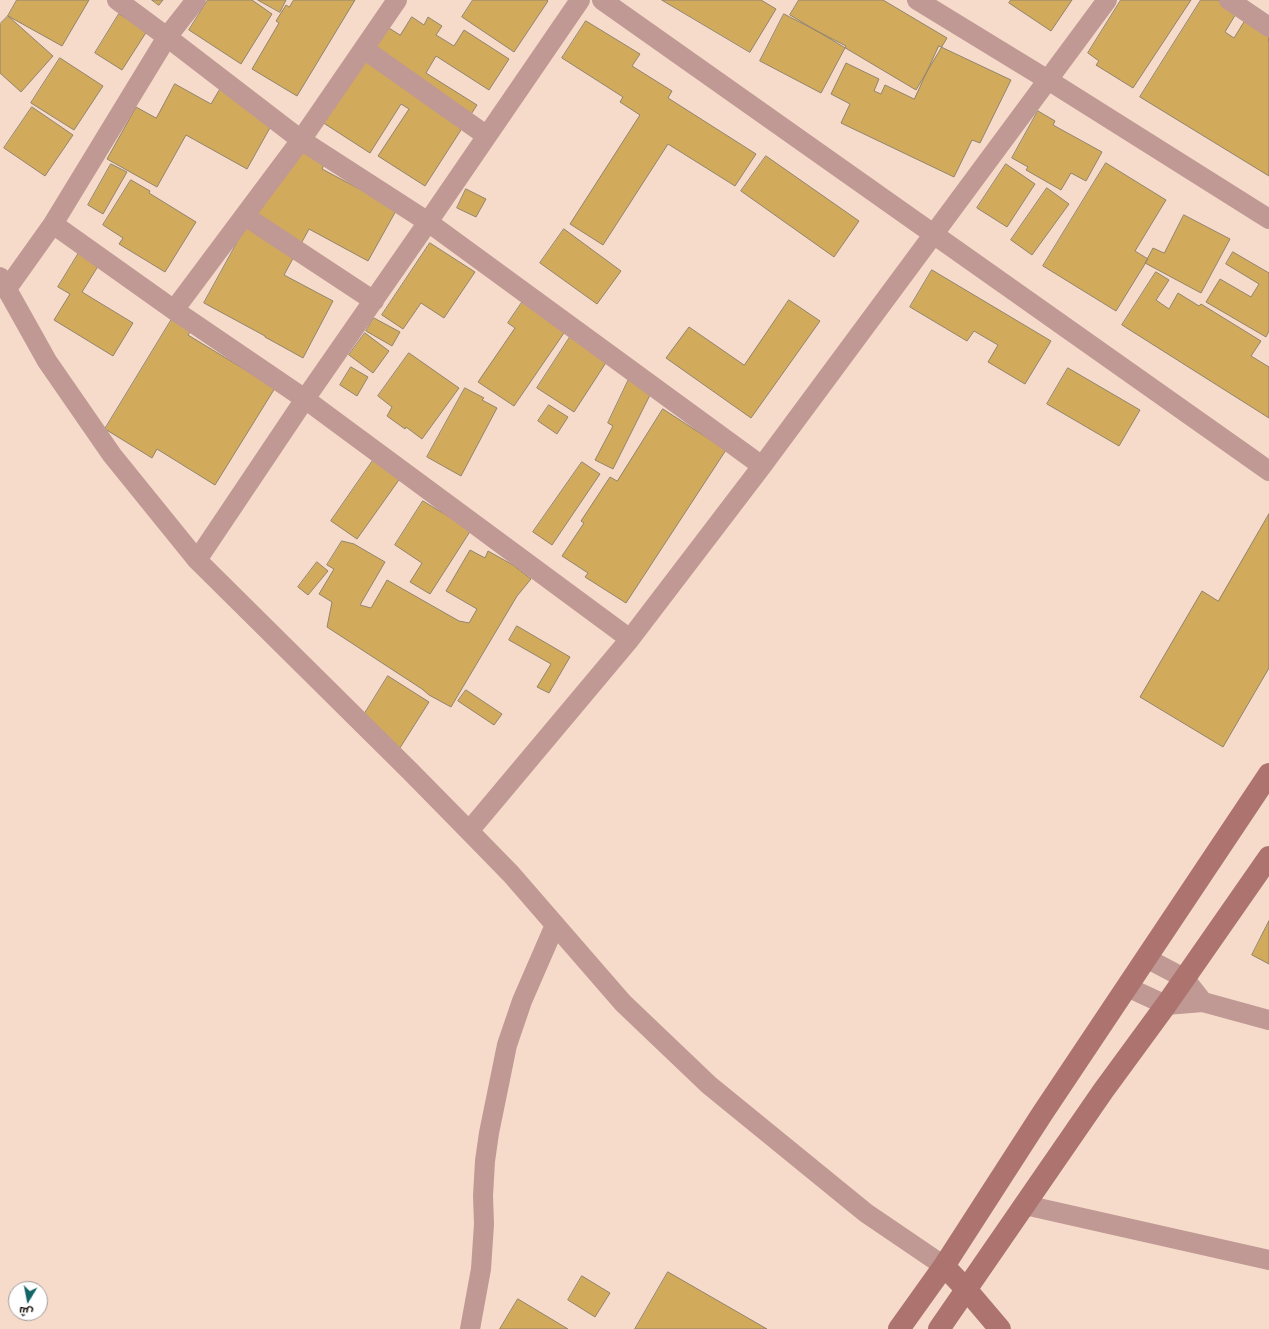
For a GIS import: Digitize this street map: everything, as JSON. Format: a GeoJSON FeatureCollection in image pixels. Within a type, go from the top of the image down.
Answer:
{"type":"FeatureCollection","features":[{"type":"Feature","properties":{"kind":"main road"},"geometry":{"type":"LineString","coordinates":[[899,1329],[944,1266],[1042,1114],[1269,774]]}},
{"type":"Feature","properties":{"kind":"main road"},"geometry":{"type":"LineString","coordinates":[[939,1329],[1103,1091],[1166,1005],[1269,857]]}},
{"type":"Feature","properties":{"kind":"main road"},"geometry":{"type":"LineString","coordinates":[[944,1266],[1000,1329]]}},
{"type":"Feature","properties":{"kind":"street"},"geometry":{"type":"LineString","coordinates":[[117,0],[301,140],[428,222],[762,466]]}},
{"type":"Feature","properties":{"kind":"street"},"geometry":{"type":"LineString","coordinates":[[196,0],[167,37],[53,224],[3,284],[47,361],[112,455],[197,560],[410,771],[511,874],[623,1003],[709,1085],[866,1213],[944,1266]]}},
{"type":"Feature","properties":{"kind":"street"},"geometry":{"type":"LineString","coordinates":[[174,310],[301,140],[397,0]]}},
{"type":"Feature","properties":{"kind":"street"},"geometry":{"type":"LineString","coordinates":[[197,560],[580,0]]}},
{"type":"Feature","properties":{"kind":"street"},"geometry":{"type":"LineString","coordinates":[[602,0],[1269,471]]}},
{"type":"Feature","properties":{"kind":"street"},"geometry":{"type":"LineString","coordinates":[[917,0],[1048,80],[1269,219]]}},
{"type":"Feature","properties":{"kind":"street"},"geometry":{"type":"LineString","coordinates":[[469,832],[630,639],[762,466],[1107,0]]}},
{"type":"Feature","properties":{"kind":"street"},"geometry":{"type":"LineString","coordinates":[[1229,0],[1269,27]]}},
{"type":"Feature","properties":{"kind":"street"},"geometry":{"type":"LineString","coordinates":[[364,49],[487,136]]}},
{"type":"Feature","properties":{"kind":"street"},"geometry":{"type":"LineString","coordinates":[[245,216],[374,301]]}},
{"type":"Feature","properties":{"kind":"street"},"geometry":{"type":"LineString","coordinates":[[53,224],[174,310],[305,400],[630,639]]}},
{"type":"Feature","properties":{"kind":"street"},"geometry":{"type":"LineString","coordinates":[[470,1329],[481,1269],[484,1224],[485,1161],[489,1133],[507,1045],[522,1001],[555,925]]}},
{"type":"Feature","properties":{"kind":"street"},"geometry":{"type":"LineString","coordinates":[[1146,958],[1184,978],[1203,1002]]}},
{"type":"Feature","properties":{"kind":"street"},"geometry":{"type":"LineString","coordinates":[[1127,987],[1166,1005],[1203,1002],[1269,1020]]}},
{"type":"Feature","properties":{"kind":"street"},"geometry":{"type":"LineString","coordinates":[[1025,1205],[1269,1260]]}},
{"type":"Feature","properties":{"kind":"building"},"geometry":{"type":"Polygon","coordinates":[[[17,0],[89,0],[62,46],[8,16],[17,0]]]}},
{"type":"Feature","properties":{"kind":"building"},"geometry":{"type":"Polygon","coordinates":[[[152,0],[163,0],[159,5],[152,0]]]}},
{"type":"Feature","properties":{"kind":"building"},"geometry":{"type":"Polygon","coordinates":[[[208,0],[252,0],[272,14],[241,64],[189,30],[208,0]]]}},
{"type":"Feature","properties":{"kind":"building"},"geometry":{"type":"Polygon","coordinates":[[[258,0],[286,0],[280,12],[258,0]]]}},
{"type":"Feature","properties":{"kind":"building"},"geometry":{"type":"Polygon","coordinates":[[[294,0],[355,0],[297,96],[252,69],[279,23],[276,21],[286,5],[289,7],[294,0]]]}},
{"type":"Feature","properties":{"kind":"building"},"geometry":{"type":"Polygon","coordinates":[[[473,0],[548,1],[514,52],[462,17],[473,0]]]}},
{"type":"Feature","properties":{"kind":"building"},"geometry":{"type":"Polygon","coordinates":[[[662,0],[761,0],[776,9],[750,52],[662,0]]]}},
{"type":"Feature","properties":{"kind":"building"},"geometry":{"type":"Polygon","coordinates":[[[799,0],[883,0],[947,38],[916,90],[790,15],[799,0]]]}},
{"type":"Feature","properties":{"kind":"building"},"geometry":{"type":"Polygon","coordinates":[[[1011,0],[1072,0],[1051,31],[1009,3],[1011,0]]]}},
{"type":"Feature","properties":{"kind":"building"},"geometry":{"type":"Polygon","coordinates":[[[1121,0],[1191,0],[1133,88],[1096,65],[1099,61],[1088,53],[1121,0]]]}},
{"type":"Feature","properties":{"kind":"building"},"geometry":{"type":"Polygon","coordinates":[[[1201,0],[1218,0],[1237,12],[1225,32],[1234,38],[1247,17],[1269,30],[1269,176],[1140,97],[1201,0]]]}},
{"type":"Feature","properties":{"kind":"building"},"geometry":{"type":"Polygon","coordinates":[[[119,14],[147,31],[122,70],[95,53],[119,14]]]}},
{"type":"Feature","properties":{"kind":"building"},"geometry":{"type":"Polygon","coordinates":[[[784,14],[846,46],[821,93],[760,61],[784,14]]]}},
{"type":"Feature","properties":{"kind":"building"},"geometry":{"type":"Polygon","coordinates":[[[8,16],[53,56],[21,92],[0,73],[0,24],[8,16]]]}},
{"type":"Feature","properties":{"kind":"building"},"geometry":{"type":"Polygon","coordinates":[[[412,17],[424,25],[428,17],[442,26],[436,35],[454,46],[464,30],[509,59],[489,90],[436,56],[426,73],[477,105],[425,186],[378,156],[409,109],[401,104],[370,153],[322,122],[384,25],[400,35],[412,17]]]}},
{"type":"Feature","properties":{"kind":"building"},"geometry":{"type":"Polygon","coordinates":[[[586,21],[640,54],[632,66],[672,91],[668,98],[756,154],[735,186],[668,144],[603,245],[570,224],[640,115],[620,102],[623,97],[562,58],[586,21]]]}},
{"type":"Feature","properties":{"kind":"building"},"geometry":{"type":"Polygon","coordinates":[[[939,46],[1011,80],[980,143],[972,140],[954,177],[841,123],[850,104],[831,94],[846,63],[879,79],[874,91],[881,94],[885,85],[914,99],[939,46]]]}},
{"type":"Feature","properties":{"kind":"building"},"geometry":{"type":"Polygon","coordinates":[[[60,58],[103,86],[74,130],[31,103],[60,58]]]}},
{"type":"Feature","properties":{"kind":"building"},"geometry":{"type":"Polygon","coordinates":[[[175,84],[211,104],[221,87],[276,117],[247,169],[186,135],[157,187],[107,159],[136,107],[156,118],[175,84]]]}},
{"type":"Feature","properties":{"kind":"building"},"geometry":{"type":"Polygon","coordinates":[[[32,107],[73,135],[45,176],[4,148],[32,107]]]}},
{"type":"Feature","properties":{"kind":"building"},"geometry":{"type":"Polygon","coordinates":[[[1038,111],[1055,121],[1053,125],[1102,152],[1086,181],[1071,173],[1061,190],[1026,170],[1028,167],[1012,158],[1038,111]]]}},
{"type":"Feature","properties":{"kind":"building"},"geometry":{"type":"Polygon","coordinates":[[[294,139],[328,157],[322,169],[397,209],[368,261],[309,229],[284,275],[333,301],[303,358],[204,303],[294,139]]]}},
{"type":"Feature","properties":{"kind":"building"},"geometry":{"type":"Polygon","coordinates":[[[766,156],[859,221],[834,257],[741,191],[766,156]]]}},
{"type":"Feature","properties":{"kind":"building"},"geometry":{"type":"Polygon","coordinates":[[[1106,163],[1166,200],[1135,251],[1148,259],[1116,311],[1043,266],[1106,163]]]}},
{"type":"Feature","properties":{"kind":"building"},"geometry":{"type":"Polygon","coordinates":[[[111,164],[127,172],[103,214],[88,205],[111,164]]]}},
{"type":"Feature","properties":{"kind":"building"},"geometry":{"type":"Polygon","coordinates":[[[1006,164],[1035,184],[1007,227],[977,208],[1006,164]]]}},
{"type":"Feature","properties":{"kind":"building"},"geometry":{"type":"Polygon","coordinates":[[[131,180],[196,222],[165,272],[119,244],[123,238],[103,225],[131,180]]]}},
{"type":"Feature","properties":{"kind":"building"},"geometry":{"type":"Polygon","coordinates":[[[1047,188],[1069,204],[1032,255],[1011,240],[1047,188]]]}},
{"type":"Feature","properties":{"kind":"building"},"geometry":{"type":"Polygon","coordinates":[[[466,189],[486,199],[476,217],[457,208],[466,189]]]}},
{"type":"Feature","properties":{"kind":"building"},"geometry":{"type":"Polygon","coordinates":[[[1184,215],[1230,239],[1201,293],[1145,263],[1153,248],[1164,253],[1184,215]]]}},
{"type":"Feature","properties":{"kind":"building"},"geometry":{"type":"Polygon","coordinates":[[[564,229],[621,271],[597,304],[540,263],[564,229]]]}},
{"type":"Feature","properties":{"kind":"building"},"geometry":{"type":"Polygon","coordinates":[[[430,243],[475,272],[444,318],[421,303],[403,329],[382,315],[430,243]]]}},
{"type":"Feature","properties":{"kind":"building"},"geometry":{"type":"Polygon","coordinates":[[[80,251],[100,263],[82,292],[133,323],[113,356],[54,320],[70,294],[58,287],[80,251]]]}},
{"type":"Feature","properties":{"kind":"building"},"geometry":{"type":"Polygon","coordinates":[[[1233,252],[1269,273],[1269,331],[1266,337],[1206,302],[1220,279],[1251,297],[1259,284],[1226,264],[1233,252]]]}},
{"type":"Feature","properties":{"kind":"building"},"geometry":{"type":"Polygon","coordinates":[[[932,270],[1051,341],[1025,384],[988,362],[998,345],[974,331],[967,341],[910,307],[932,270]]]}},
{"type":"Feature","properties":{"kind":"building"},"geometry":{"type":"Polygon","coordinates":[[[1156,272],[1169,280],[1156,300],[1169,309],[1178,293],[1199,306],[1201,304],[1261,341],[1251,356],[1269,367],[1269,418],[1122,325],[1156,272]]]}},
{"type":"Feature","properties":{"kind":"building"},"geometry":{"type":"Polygon","coordinates":[[[789,300],[820,321],[751,418],[666,358],[689,327],[744,365],[789,300]]]}},
{"type":"Feature","properties":{"kind":"building"},"geometry":{"type":"Polygon","coordinates":[[[523,301],[566,330],[514,406],[478,382],[515,328],[508,323],[523,301]]]}},
{"type":"Feature","properties":{"kind":"building"},"geometry":{"type":"Polygon","coordinates":[[[175,314],[194,326],[188,335],[275,388],[215,485],[157,449],[152,458],[105,429],[175,314]]]}},
{"type":"Feature","properties":{"kind":"building"},"geometry":{"type":"Polygon","coordinates":[[[374,318],[400,332],[392,346],[366,331],[374,318]]]}},
{"type":"Feature","properties":{"kind":"building"},"geometry":{"type":"Polygon","coordinates":[[[365,333],[389,351],[373,373],[349,355],[365,333]]]}},
{"type":"Feature","properties":{"kind":"building"},"geometry":{"type":"Polygon","coordinates":[[[572,334],[609,358],[574,412],[537,388],[572,334]]]}},
{"type":"Feature","properties":{"kind":"building"},"geometry":{"type":"Polygon","coordinates":[[[409,353],[459,388],[422,439],[406,427],[405,429],[387,416],[392,407],[378,396],[409,353]]]}},
{"type":"Feature","properties":{"kind":"building"},"geometry":{"type":"Polygon","coordinates":[[[351,367],[368,377],[357,396],[340,385],[351,367]]]}},
{"type":"Feature","properties":{"kind":"building"},"geometry":{"type":"Polygon","coordinates":[[[1068,368],[1140,410],[1119,446],[1047,404],[1068,368]]]}},
{"type":"Feature","properties":{"kind":"building"},"geometry":{"type":"Polygon","coordinates":[[[629,379],[652,391],[613,469],[595,460],[613,426],[608,423],[629,379]]]}},
{"type":"Feature","properties":{"kind":"building"},"geometry":{"type":"Polygon","coordinates":[[[465,388],[484,398],[482,400],[497,408],[461,476],[427,457],[465,388]]]}},
{"type":"Feature","properties":{"kind":"building"},"geometry":{"type":"Polygon","coordinates":[[[549,405],[568,417],[557,434],[538,421],[549,405]]]}},
{"type":"Feature","properties":{"kind":"building"},"geometry":{"type":"Polygon","coordinates":[[[663,409],[726,450],[626,603],[585,577],[588,573],[562,556],[584,523],[581,521],[610,477],[617,481],[663,409]]]}},
{"type":"Feature","properties":{"kind":"building"},"geometry":{"type":"Polygon","coordinates":[[[374,459],[401,477],[357,539],[331,521],[374,459]]]}},
{"type":"Feature","properties":{"kind":"building"},"geometry":{"type":"Polygon","coordinates":[[[582,462],[600,474],[552,545],[533,532],[582,462]]]}},
{"type":"Feature","properties":{"kind":"building"},"geometry":{"type":"Polygon","coordinates":[[[423,501],[471,530],[430,594],[410,582],[422,563],[395,545],[423,501]]]}},
{"type":"Feature","properties":{"kind":"building"},"geometry":{"type":"Polygon","coordinates":[[[1269,514],[1269,668],[1223,747],[1140,697],[1202,591],[1218,601],[1269,514]]]}},
{"type":"Feature","properties":{"kind":"building"},"geometry":{"type":"Polygon","coordinates":[[[342,541],[354,544],[385,562],[360,605],[371,608],[387,580],[459,621],[469,623],[477,609],[446,591],[470,550],[485,558],[488,551],[513,565],[531,579],[517,596],[451,707],[429,695],[327,627],[332,602],[319,594],[334,569],[327,565],[342,541]]]}},
{"type":"Feature","properties":{"kind":"building"},"geometry":{"type":"Polygon","coordinates":[[[317,562],[328,571],[308,595],[298,587],[317,562]]]}},
{"type":"Feature","properties":{"kind":"building"},"geometry":{"type":"Polygon","coordinates":[[[517,626],[570,657],[549,693],[537,687],[551,664],[509,640],[517,626]]]}},
{"type":"Feature","properties":{"kind":"building"},"geometry":{"type":"Polygon","coordinates":[[[388,676],[429,702],[398,751],[357,726],[388,676]]]}},
{"type":"Feature","properties":{"kind":"building"},"geometry":{"type":"Polygon","coordinates":[[[466,690],[502,714],[494,725],[458,701],[466,690]]]}},
{"type":"Feature","properties":{"kind":"building"},"geometry":{"type":"Polygon","coordinates":[[[1269,921],[1269,964],[1252,955],[1269,921]]]}},
{"type":"Feature","properties":{"kind":"building"},"geometry":{"type":"Polygon","coordinates":[[[668,1272],[767,1329],[635,1329],[668,1272]]]}},
{"type":"Feature","properties":{"kind":"building"},"geometry":{"type":"Polygon","coordinates":[[[582,1276],[610,1293],[595,1317],[568,1300],[582,1276]]]}},
{"type":"Feature","properties":{"kind":"building"},"geometry":{"type":"Polygon","coordinates":[[[518,1299],[568,1329],[500,1329],[518,1299]]]}}]}
